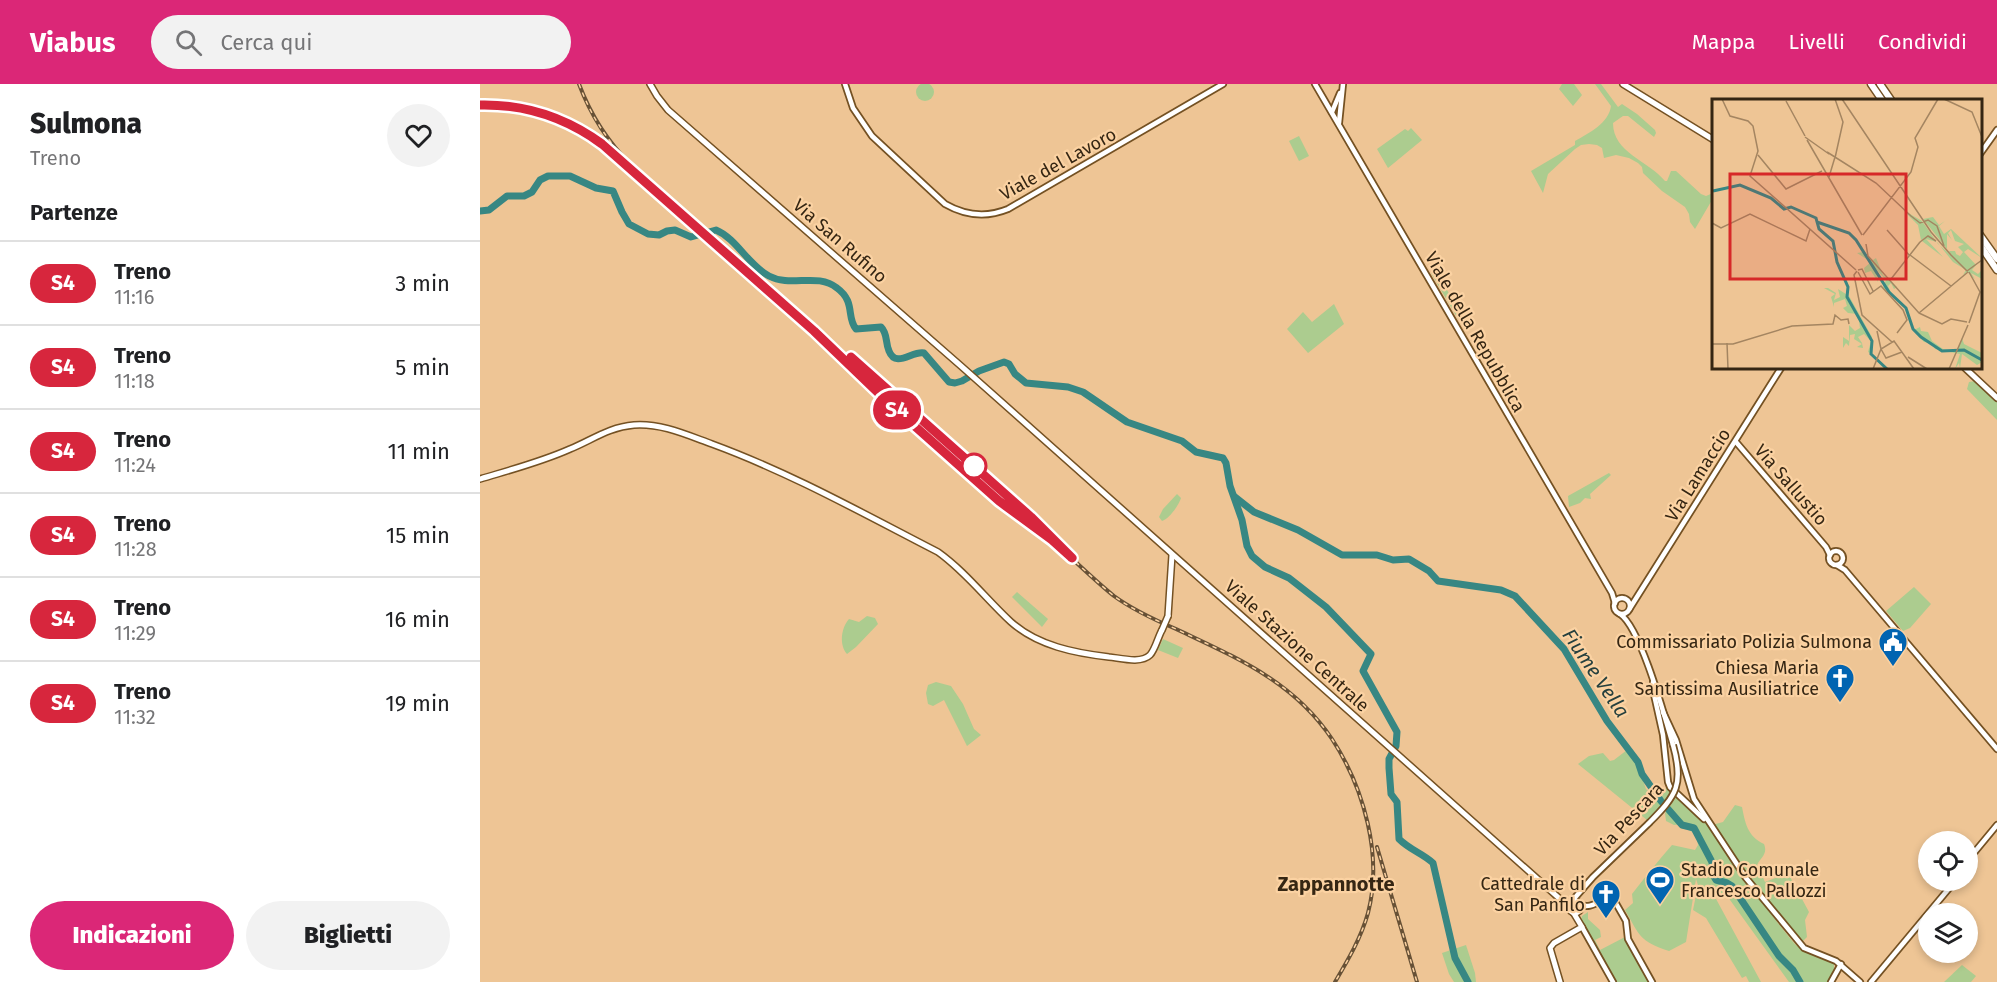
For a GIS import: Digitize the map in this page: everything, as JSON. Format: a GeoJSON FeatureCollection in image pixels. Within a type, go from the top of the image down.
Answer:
{"type":"FeatureCollection","features":[{"type":"Feature","properties":{"kind":"highway"},"geometry":{"type":"LineString","coordinates":[[1871,84],[1881,99]]}},
{"type":"Feature","properties":{"kind":"highway"},"geometry":{"type":"LineString","coordinates":[[1880,84],[1890,99]]}},
{"type":"Feature","properties":{"kind":"highway"},"geometry":{"type":"LineString","coordinates":[[1982,238],[1997,259]]}},
{"type":"Feature","properties":{"kind":"highway"},"geometry":{"type":"LineString","coordinates":[[1982,248],[1997,270]]}},
{"type":"Feature","properties":{"kind":"main road","name":"Via San Rufino"},"geometry":{"type":"LineString","coordinates":[[650,84],[668,110],[1016,416]]}},
{"type":"Feature","properties":{"kind":"main road"},"geometry":{"type":"LineString","coordinates":[[1623,84],[1712,139]]}},
{"type":"Feature","properties":{"kind":"main road"},"geometry":{"type":"LineString","coordinates":[[1966,369],[1997,398]]}},
{"type":"Feature","properties":{"kind":"main road","name":"Viale Stazione Centrale"},"geometry":{"type":"LineString","coordinates":[[1016,416],[1398,755],[1560,897],[1575,906]]}},
{"type":"Feature","properties":{"kind":"main road"},"geometry":{"type":"LineString","coordinates":[[480,479],[552,456],[614,428],[653,425],[674,430],[779,470],[938,552],[955,564],[1013,623],[1037,638],[1077,654],[1122,658],[1144,658],[1150,655],[1168,616],[1172,555]]}},
{"type":"Feature","properties":{"kind":"main road"},"geometry":{"type":"LineString","coordinates":[[1560,982],[1551,946],[1580,925],[1575,906]]}},
{"type":"Feature","properties":{"kind":"street","name":"Viale del Lavoro"},"geometry":{"type":"LineString","coordinates":[[845,84],[852,108],[884,149],[945,204],[957,211],[978,215],[990,215],[1008,209],[1223,84]]}},
{"type":"Feature","properties":{"kind":"street","name":"Viale della Repubblica"},"geometry":{"type":"LineString","coordinates":[[1315,84],[1612,593],[1615,603]]}},
{"type":"Feature","properties":{"kind":"street"},"geometry":{"type":"LineString","coordinates":[[1339,125],[1343,84]]}},
{"type":"Feature","properties":{"kind":"street"},"geometry":{"type":"LineString","coordinates":[[1332,112],[1341,92]]}},
{"type":"Feature","properties":{"kind":"street"},"geometry":{"type":"LineString","coordinates":[[1323,98],[1336,99]]}},
{"type":"Feature","properties":{"kind":"street"},"geometry":{"type":"LineString","coordinates":[[1332,112],[1337,111],[1340,105]]}},
{"type":"Feature","properties":{"kind":"street"},"geometry":{"type":"LineString","coordinates":[[1982,151],[1997,130]]}},
{"type":"Feature","properties":{"kind":"street","name":"Via Lamaccio"},"geometry":{"type":"LineString","coordinates":[[1629,609],[1635,596],[1736,442],[1780,369]]}},
{"type":"Feature","properties":{"kind":"street","name":"Via Sallustio"},"geometry":{"type":"LineString","coordinates":[[1736,442],[1832,553]]}},
{"type":"Feature","properties":{"kind":"street"},"geometry":{"type":"LineString","coordinates":[[1845,570],[1841,553],[1832,553],[1830,561],[1845,570],[1997,748]]}},
{"type":"Feature","properties":{"kind":"street"},"geometry":{"type":"LineString","coordinates":[[1837,565],[1843,559]]}},
{"type":"Feature","properties":{"kind":"street","name":"Viale della Repubblica"},"geometry":{"type":"LineString","coordinates":[[1612,593],[1623,599]]}},
{"type":"Feature","properties":{"kind":"street"},"geometry":{"type":"LineString","coordinates":[[1623,599],[1629,609],[1625,614],[1620,614],[1615,610],[1615,603],[1623,599],[1635,596]]}},
{"type":"Feature","properties":{"kind":"street","name":"Via Pescara"},"geometry":{"type":"LineString","coordinates":[[1575,906],[1580,891],[1670,801],[1677,789],[1679,771],[1673,745],[1653,682],[1629,622],[1629,609]]}},
{"type":"Feature","properties":{"kind":"street","name":"Via Pescara"},"geometry":{"type":"LineString","coordinates":[[1620,614],[1629,622]]}},
{"type":"Feature","properties":{"kind":"street"},"geometry":{"type":"LineString","coordinates":[[1653,682],[1666,752],[1669,785],[1710,824]]}},
{"type":"Feature","properties":{"kind":"street"},"geometry":{"type":"LineString","coordinates":[[1663,712],[1676,740],[1691,793],[1746,878],[1797,941],[1809,951],[1840,964],[1860,982]]}},
{"type":"Feature","properties":{"kind":"street"},"geometry":{"type":"LineString","coordinates":[[1978,848],[1997,825]]}},
{"type":"Feature","properties":{"kind":"street"},"geometry":{"type":"LineString","coordinates":[[1871,982],[1947,891]]}},
{"type":"Feature","properties":{"kind":"street"},"geometry":{"type":"LineString","coordinates":[[1575,906],[1589,907],[1607,898],[1613,899],[1626,921],[1628,937],[1652,982]]}},
{"type":"Feature","properties":{"kind":"street"},"geometry":{"type":"LineString","coordinates":[[1580,925],[1612,982]]}},
{"type":"Feature","properties":{"kind":"street"},"geometry":{"type":"LineString","coordinates":[[1831,982],[1840,964]]}},
{"type":"Feature","properties":{"kind":"green space"},"geometry":{"type":"Polygon","coordinates":[[[921,83],[929,83],[934,88],[932,99],[921,101],[916,96],[916,88],[921,83]]]}},
{"type":"Feature","properties":{"kind":"green space"},"geometry":{"type":"Polygon","coordinates":[[[1562,84],[1574,84],[1582,95],[1573,106],[1559,89],[1562,84]]]}},
{"type":"Feature","properties":{"kind":"green space"},"geometry":{"type":"Polygon","coordinates":[[[1595,84],[1601,84],[1618,107],[1622,104],[1655,130],[1654,137],[1628,116],[1623,116],[1613,123],[1619,142],[1625,149],[1665,181],[1671,171],[1676,171],[1701,194],[1706,196],[1712,193],[1712,200],[1695,229],[1685,207],[1662,191],[1643,173],[1638,163],[1616,155],[1604,158],[1602,148],[1597,145],[1581,145],[1575,149],[1548,174],[1543,193],[1531,171],[1575,145],[1575,141],[1598,127],[1606,118],[1611,106],[1595,84]]]}},
{"type":"Feature","properties":{"kind":"green space"},"geometry":{"type":"Polygon","coordinates":[[[1411,128],[1422,140],[1388,168],[1377,149],[1405,129],[1408,131],[1411,128]]]}},
{"type":"Feature","properties":{"kind":"green space"},"geometry":{"type":"Polygon","coordinates":[[[1299,136],[1309,156],[1299,161],[1289,141],[1299,136]]]}},
{"type":"Feature","properties":{"kind":"green space"},"geometry":{"type":"Polygon","coordinates":[[[1436,271],[1462,316],[1458,319],[1431,273],[1436,271]]]}},
{"type":"Feature","properties":{"kind":"green space"},"geometry":{"type":"Polygon","coordinates":[[[1334,304],[1344,324],[1308,353],[1287,329],[1303,312],[1312,322],[1334,304]]]}},
{"type":"Feature","properties":{"kind":"green space"},"geometry":{"type":"Polygon","coordinates":[[[1975,381],[1997,401],[1997,420],[1967,389],[1969,382],[1975,381]]]}},
{"type":"Feature","properties":{"kind":"green space"},"geometry":{"type":"Polygon","coordinates":[[[1609,473],[1611,475],[1590,494],[1591,499],[1585,498],[1580,503],[1569,507],[1568,496],[1609,473]]]}},
{"type":"Feature","properties":{"kind":"green space"},"geometry":{"type":"Polygon","coordinates":[[[1177,494],[1181,498],[1178,504],[1171,515],[1162,521],[1159,517],[1163,509],[1177,494]]]}},
{"type":"Feature","properties":{"kind":"green space"},"geometry":{"type":"Polygon","coordinates":[[[1914,587],[1931,604],[1910,628],[1903,631],[1886,611],[1914,587]]]}},
{"type":"Feature","properties":{"kind":"green space"},"geometry":{"type":"Polygon","coordinates":[[[1017,592],[1048,619],[1042,627],[1012,597],[1017,592]]]}},
{"type":"Feature","properties":{"kind":"green space"},"geometry":{"type":"Polygon","coordinates":[[[867,616],[875,618],[878,624],[847,654],[842,641],[846,623],[849,619],[859,622],[867,616]]]}},
{"type":"Feature","properties":{"kind":"green space"},"geometry":{"type":"Polygon","coordinates":[[[1163,639],[1183,648],[1178,658],[1158,650],[1163,639]]]}},
{"type":"Feature","properties":{"kind":"green space"},"geometry":{"type":"Polygon","coordinates":[[[936,682],[951,686],[963,704],[974,729],[981,735],[967,746],[944,700],[933,706],[928,704],[926,693],[928,685],[936,682]]]}},
{"type":"Feature","properties":{"kind":"green space"},"geometry":{"type":"Polygon","coordinates":[[[1627,750],[1636,761],[1646,789],[1650,793],[1667,788],[1671,792],[1665,802],[1647,820],[1578,764],[1589,756],[1603,753],[1610,761],[1614,760],[1627,750]]]}},
{"type":"Feature","properties":{"kind":"green space"},"geometry":{"type":"Polygon","coordinates":[[[1677,796],[1711,828],[1794,943],[1803,950],[1834,964],[1834,974],[1829,982],[1789,982],[1725,893],[1715,897],[1761,982],[1749,982],[1746,976],[1742,978],[1706,918],[1693,910],[1698,885],[1696,879],[1686,942],[1669,951],[1652,944],[1641,936],[1625,910],[1633,903],[1632,894],[1672,845],[1695,850],[1698,845],[1696,834],[1684,824],[1674,825],[1666,821],[1665,813],[1677,796]]]}},
{"type":"Feature","properties":{"kind":"green space"},"geometry":{"type":"Polygon","coordinates":[[[1735,805],[1742,807],[1750,833],[1764,844],[1765,853],[1757,865],[1765,882],[1788,873],[1809,912],[1805,920],[1807,937],[1802,942],[1798,940],[1738,864],[1712,825],[1723,822],[1735,805]]]}},
{"type":"Feature","properties":{"kind":"green space"},"geometry":{"type":"Polygon","coordinates":[[[1588,912],[1588,919],[1600,930],[1601,937],[1595,940],[1600,950],[1625,937],[1650,982],[1615,982],[1581,921],[1582,916],[1588,912]]]}},
{"type":"Feature","properties":{"kind":"green space"},"geometry":{"type":"Polygon","coordinates":[[[1466,945],[1476,982],[1454,982],[1442,953],[1466,945]]]}},
{"type":"Feature","properties":{"kind":"green space"},"geometry":{"type":"Polygon","coordinates":[[[1962,965],[1976,976],[1971,982],[1944,982],[1962,965]]]}},
{"type":"Feature","properties":{"kind":"waterway"},"geometry":{"type":"LineString","coordinates":[[480,211],[489,210],[507,196],[524,196],[532,192],[540,180],[548,176],[570,176],[596,188],[613,191],[629,224],[648,234],[659,235],[675,230],[691,237],[716,230],[730,239],[769,276],[786,281],[812,280],[829,283],[843,293],[847,299],[851,320],[856,329],[881,327],[885,332],[892,356],[900,359],[924,353],[949,382],[962,381],[979,371],[1004,362],[1009,364],[1015,374],[1026,383],[1068,387],[1083,392],[1127,422],[1182,441],[1196,452],[1223,458],[1242,520],[1247,546],[1252,556],[1265,567],[1289,578],[1326,607],[1371,654],[1363,671],[1397,732],[1396,746],[1389,759],[1389,768],[1391,794],[1397,802],[1399,839],[1433,863],[1455,958],[1468,982]]}},
{"type":"Feature","properties":{"kind":"waterway","name":"Fiume Vella"},"geometry":{"type":"LineString","coordinates":[[1235,497],[1254,512],[1298,530],[1342,555],[1377,555],[1393,560],[1409,559],[1429,571],[1438,581],[1501,590],[1515,596],[1564,649],[1607,721],[1638,762],[1642,774],[1661,801],[1682,825],[1694,828],[1712,862],[1713,875],[1716,880],[1732,886],[1779,956],[1793,970],[1800,982]]}},
{"type":"Feature","properties":{"kind":"railway"},"geometry":{"type":"LineString","coordinates":[[579,84],[600,128],[631,165],[981,475],[1106,589],[1136,610],[1221,650],[1262,673],[1300,701],[1317,719],[1332,739],[1353,779],[1368,823],[1372,846],[1372,891],[1368,913],[1358,940],[1335,982]]}},
{"type":"Feature","properties":{"kind":"railway"},"geometry":{"type":"LineString","coordinates":[[480,105],[516,107],[549,115],[581,129],[610,150]]}},
{"type":"Feature","properties":{"kind":"railway"},"geometry":{"type":"LineString","coordinates":[[1377,847],[1417,982]]}},
{"type":"Feature","properties":{"kind":"train","name":"S4"},"geometry":{"type":"LineString","coordinates":[[480,105],[513,106],[549,114],[580,129],[602,144],[814,331],[868,384],[999,501],[1052,540],[1072,558],[1031,517],[851,357]]}},
{"type":"Feature","properties":{"kind":"place","name":"Commissariato Polizia Sulmona"},"geometry":{"type":"Point","coordinates":[1893,668]}},
{"type":"Feature","properties":{"kind":"place","name":"Chiesa Maria Santissima Ausiliatrice"},"geometry":{"type":"Point","coordinates":[1840,704]}},
{"type":"Feature","properties":{"kind":"place","name":"Stadio Comunale Francesco Pallozzi"},"geometry":{"type":"Point","coordinates":[1660,906]}},
{"type":"Feature","properties":{"kind":"place","name":"Cattedrale di San Panfilo"},"geometry":{"type":"Point","coordinates":[1606,920]}},
{"type":"Feature","properties":{"kind":"district","name":"Zappannotte"},"geometry":{"type":"Point","coordinates":[1336,884]}}]}
